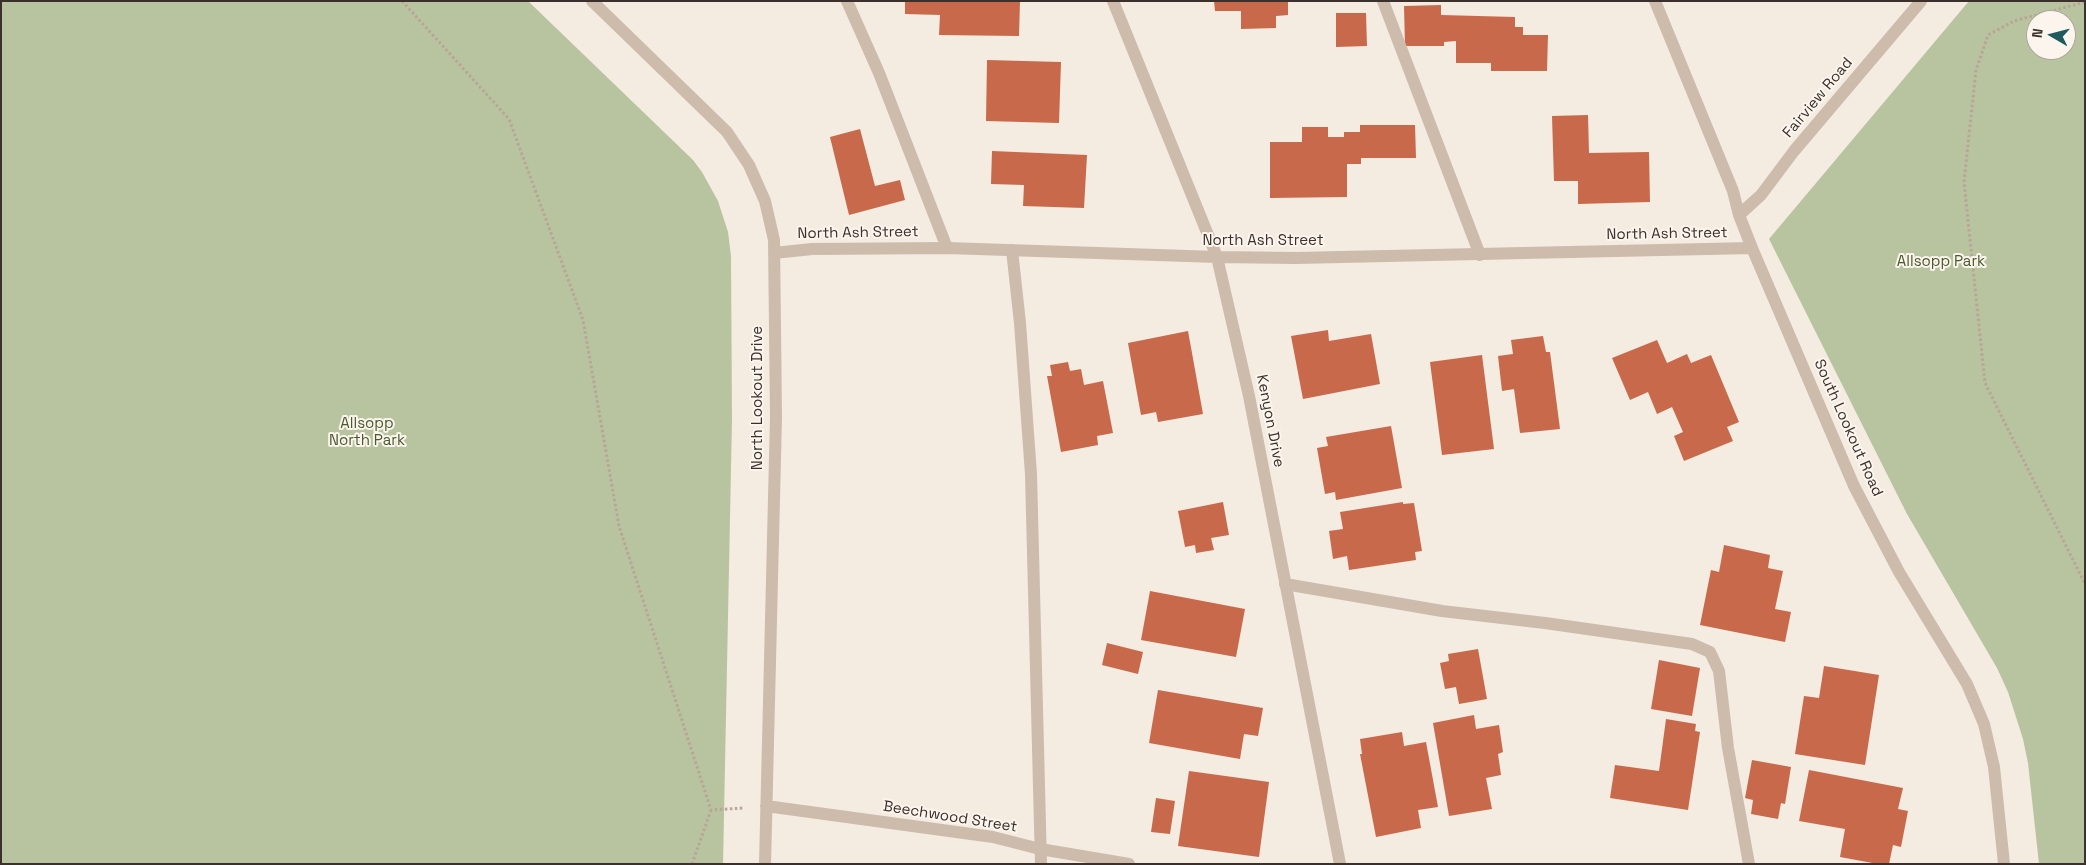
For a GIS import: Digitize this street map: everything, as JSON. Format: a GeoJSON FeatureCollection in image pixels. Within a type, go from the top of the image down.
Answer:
{"type":"FeatureCollection","features":[{"type":"Feature","properties":{"kind":"street","name":"North Lookout Drive"},"geometry":{"type":"LineString","coordinates":[[592,1],[727,132],[749,165],[765,201],[774,240],[776,417],[765,864]]}},
{"type":"Feature","properties":{"kind":"street"},"geometry":{"type":"LineString","coordinates":[[847,1],[879,73],[947,248]]}},
{"type":"Feature","properties":{"kind":"street","name":"Kenyon Drive"},"geometry":{"type":"LineString","coordinates":[[1113,1],[1217,257],[1249,396],[1340,864]]}},
{"type":"Feature","properties":{"kind":"street"},"geometry":{"type":"LineString","coordinates":[[1383,1],[1480,255]]}},
{"type":"Feature","properties":{"kind":"street","name":"South Lookout Road"},"geometry":{"type":"LineString","coordinates":[[1655,1],[1733,191],[1739,215],[1752,248],[1854,486],[1899,572],[1967,684],[1980,716],[1994,767],[2004,864]]}},
{"type":"Feature","properties":{"kind":"street","name":"Fairview Road"},"geometry":{"type":"LineString","coordinates":[[1739,215],[1761,195],[1794,151],[1921,1]]}},
{"type":"Feature","properties":{"kind":"street","name":"North Ash Street"},"geometry":{"type":"LineString","coordinates":[[774,253],[812,249],[947,248],[1217,257],[1480,255],[1752,248]]}},
{"type":"Feature","properties":{"kind":"street"},"geometry":{"type":"LineString","coordinates":[[1012,250],[1020,323],[1031,474],[1041,864]]}},
{"type":"Feature","properties":{"kind":"street"},"geometry":{"type":"LineString","coordinates":[[1285,584],[1442,612],[1545,623],[1692,644],[1710,652],[1718,671],[1728,748],[1749,864]]}},
{"type":"Feature","properties":{"kind":"street","name":"Beechwood Street"},"geometry":{"type":"LineString","coordinates":[[766,806],[993,837],[1040,849],[1129,864]]}},
{"type":"Feature","properties":{"kind":"path"},"geometry":{"type":"LineString","coordinates":[[402,1],[509,119],[583,320],[620,526],[711,810],[692,864]]}},
{"type":"Feature","properties":{"kind":"path"},"geometry":{"type":"LineString","coordinates":[[2085,2],[2014,21],[1988,35],[1976,70],[1964,182],[1985,383],[2085,584]]}},
{"type":"Feature","properties":{"kind":"path"},"geometry":{"type":"LineString","coordinates":[[711,810],[766,806]]}},
{"type":"Feature","properties":{"kind":"green space","name":"Allsopp North Park"},"geometry":{"type":"Polygon","coordinates":[[[1,1],[528,1],[693,160],[718,201],[728,232],[731,256],[732,419],[723,864],[1,864],[1,1]]]}},
{"type":"Feature","properties":{"kind":"green space","name":"Allsopp Park"},"geometry":{"type":"Polygon","coordinates":[[[1969,1],[2085,1],[2085,864],[2039,864],[2028,763],[2023,739],[2008,692],[1997,668],[1907,514],[1769,239],[1969,1]]]}},
{"type":"Feature","properties":{"kind":"building"},"geometry":{"type":"Polygon","coordinates":[[[905,1],[1020,1],[1019,36],[939,35],[940,15],[905,14],[905,1]]]}},
{"type":"Feature","properties":{"kind":"building"},"geometry":{"type":"Polygon","coordinates":[[[1214,1],[1288,1],[1288,15],[1276,16],[1276,28],[1241,29],[1241,11],[1215,11],[1214,1]]]}},
{"type":"Feature","properties":{"kind":"building"},"geometry":{"type":"Polygon","coordinates":[[[1441,5],[1441,15],[1515,17],[1515,27],[1523,27],[1523,35],[1548,35],[1547,71],[1491,71],[1491,63],[1456,63],[1456,41],[1444,42],[1444,46],[1405,46],[1404,6],[1441,5]]]}},
{"type":"Feature","properties":{"kind":"building"},"geometry":{"type":"Polygon","coordinates":[[[1336,13],[1366,13],[1367,46],[1336,47],[1336,13]]]}},
{"type":"Feature","properties":{"kind":"building"},"geometry":{"type":"Polygon","coordinates":[[[987,60],[1061,62],[1059,123],[986,121],[987,60]]]}},
{"type":"Feature","properties":{"kind":"building"},"geometry":{"type":"Polygon","coordinates":[[[1588,115],[1589,153],[1649,152],[1650,202],[1578,204],[1578,181],[1554,181],[1552,116],[1588,115]]]}},
{"type":"Feature","properties":{"kind":"building"},"geometry":{"type":"Polygon","coordinates":[[[1360,125],[1415,125],[1416,158],[1361,158],[1361,164],[1347,164],[1347,197],[1270,198],[1270,142],[1302,142],[1302,127],[1328,127],[1328,137],[1344,137],[1344,132],[1360,132],[1360,125]]]}},
{"type":"Feature","properties":{"kind":"building"},"geometry":{"type":"Polygon","coordinates":[[[860,129],[875,186],[900,180],[905,200],[849,215],[830,137],[860,129]]]}},
{"type":"Feature","properties":{"kind":"building"},"geometry":{"type":"Polygon","coordinates":[[[992,151],[1087,155],[1084,208],[1023,206],[1024,185],[991,184],[992,151]]]}},
{"type":"Feature","properties":{"kind":"building"},"geometry":{"type":"Polygon","coordinates":[[[1328,330],[1329,341],[1371,334],[1380,384],[1303,399],[1291,336],[1328,330]]]}},
{"type":"Feature","properties":{"kind":"building"},"geometry":{"type":"Polygon","coordinates":[[[1188,331],[1203,414],[1158,422],[1156,412],[1141,415],[1128,343],[1188,331]]]}},
{"type":"Feature","properties":{"kind":"building"},"geometry":{"type":"Polygon","coordinates":[[[1543,336],[1546,352],[1550,352],[1560,429],[1520,433],[1514,389],[1502,391],[1498,356],[1513,354],[1511,340],[1543,336]]]}},
{"type":"Feature","properties":{"kind":"building"},"geometry":{"type":"Polygon","coordinates":[[[1657,340],[1667,363],[1687,354],[1691,363],[1711,355],[1739,422],[1727,427],[1733,441],[1684,461],[1674,436],[1683,432],[1672,407],[1657,414],[1648,392],[1630,400],[1612,358],[1657,340]]]}},
{"type":"Feature","properties":{"kind":"building"},"geometry":{"type":"Polygon","coordinates":[[[1482,355],[1494,449],[1442,455],[1430,362],[1482,355]]]}},
{"type":"Feature","properties":{"kind":"building"},"geometry":{"type":"Polygon","coordinates":[[[1068,362],[1070,371],[1081,369],[1084,385],[1103,381],[1113,433],[1097,436],[1098,445],[1061,452],[1047,376],[1052,376],[1050,365],[1068,362]]]}},
{"type":"Feature","properties":{"kind":"building"},"geometry":{"type":"Polygon","coordinates":[[[1391,426],[1402,488],[1336,500],[1335,492],[1325,494],[1317,448],[1328,446],[1326,437],[1391,426]]]}},
{"type":"Feature","properties":{"kind":"building"},"geometry":{"type":"Polygon","coordinates":[[[1223,502],[1229,535],[1211,538],[1214,550],[1196,553],[1195,545],[1185,547],[1178,511],[1223,502]]]}},
{"type":"Feature","properties":{"kind":"building"},"geometry":{"type":"Polygon","coordinates":[[[1403,502],[1403,504],[1414,503],[1422,551],[1415,552],[1416,560],[1349,570],[1347,556],[1333,559],[1329,531],[1343,529],[1340,512],[1403,502]]]}},
{"type":"Feature","properties":{"kind":"building"},"geometry":{"type":"Polygon","coordinates":[[[1724,545],[1770,555],[1768,568],[1783,571],[1775,609],[1791,612],[1785,642],[1700,625],[1711,570],[1719,572],[1724,545]]]}},
{"type":"Feature","properties":{"kind":"building"},"geometry":{"type":"Polygon","coordinates":[[[1150,591],[1245,609],[1236,657],[1141,640],[1150,591]]]}},
{"type":"Feature","properties":{"kind":"building"},"geometry":{"type":"Polygon","coordinates":[[[1107,643],[1143,652],[1138,674],[1102,665],[1107,643]]]}},
{"type":"Feature","properties":{"kind":"building"},"geometry":{"type":"Polygon","coordinates":[[[1478,649],[1487,699],[1459,704],[1456,687],[1445,689],[1440,663],[1449,661],[1448,654],[1478,649]]]}},
{"type":"Feature","properties":{"kind":"building"},"geometry":{"type":"Polygon","coordinates":[[[1659,660],[1700,668],[1692,716],[1651,709],[1659,660]]]}},
{"type":"Feature","properties":{"kind":"building"},"geometry":{"type":"Polygon","coordinates":[[[1824,666],[1879,675],[1865,765],[1795,754],[1804,696],[1819,698],[1824,666]]]}},
{"type":"Feature","properties":{"kind":"building"},"geometry":{"type":"Polygon","coordinates":[[[1158,690],[1263,708],[1258,736],[1244,734],[1240,759],[1149,743],[1158,690]]]}},
{"type":"Feature","properties":{"kind":"building"},"geometry":{"type":"Polygon","coordinates":[[[1474,715],[1476,729],[1499,725],[1503,752],[1498,754],[1501,775],[1486,778],[1492,809],[1449,816],[1433,723],[1474,715]]]}},
{"type":"Feature","properties":{"kind":"building"},"geometry":{"type":"Polygon","coordinates":[[[1666,719],[1696,724],[1695,731],[1700,732],[1688,810],[1610,798],[1615,765],[1659,771],[1666,719]]]}},
{"type":"Feature","properties":{"kind":"building"},"geometry":{"type":"Polygon","coordinates":[[[1402,732],[1404,746],[1426,742],[1438,807],[1418,810],[1421,828],[1376,837],[1360,754],[1362,754],[1360,739],[1402,732]]]}},
{"type":"Feature","properties":{"kind":"building"},"geometry":{"type":"Polygon","coordinates":[[[1752,760],[1791,767],[1785,804],[1781,803],[1778,819],[1751,814],[1753,800],[1745,798],[1752,760]]]}},
{"type":"Feature","properties":{"kind":"building"},"geometry":{"type":"Polygon","coordinates":[[[1809,770],[1903,788],[1898,809],[1908,811],[1901,847],[1893,845],[1889,864],[1878,864],[1840,857],[1845,829],[1799,821],[1809,770]]]}},
{"type":"Feature","properties":{"kind":"building"},"geometry":{"type":"Polygon","coordinates":[[[1189,771],[1269,782],[1259,857],[1178,846],[1189,771]]]}},
{"type":"Feature","properties":{"kind":"building"},"geometry":{"type":"Polygon","coordinates":[[[1156,798],[1175,801],[1170,834],[1151,832],[1156,798]]]}}]}
